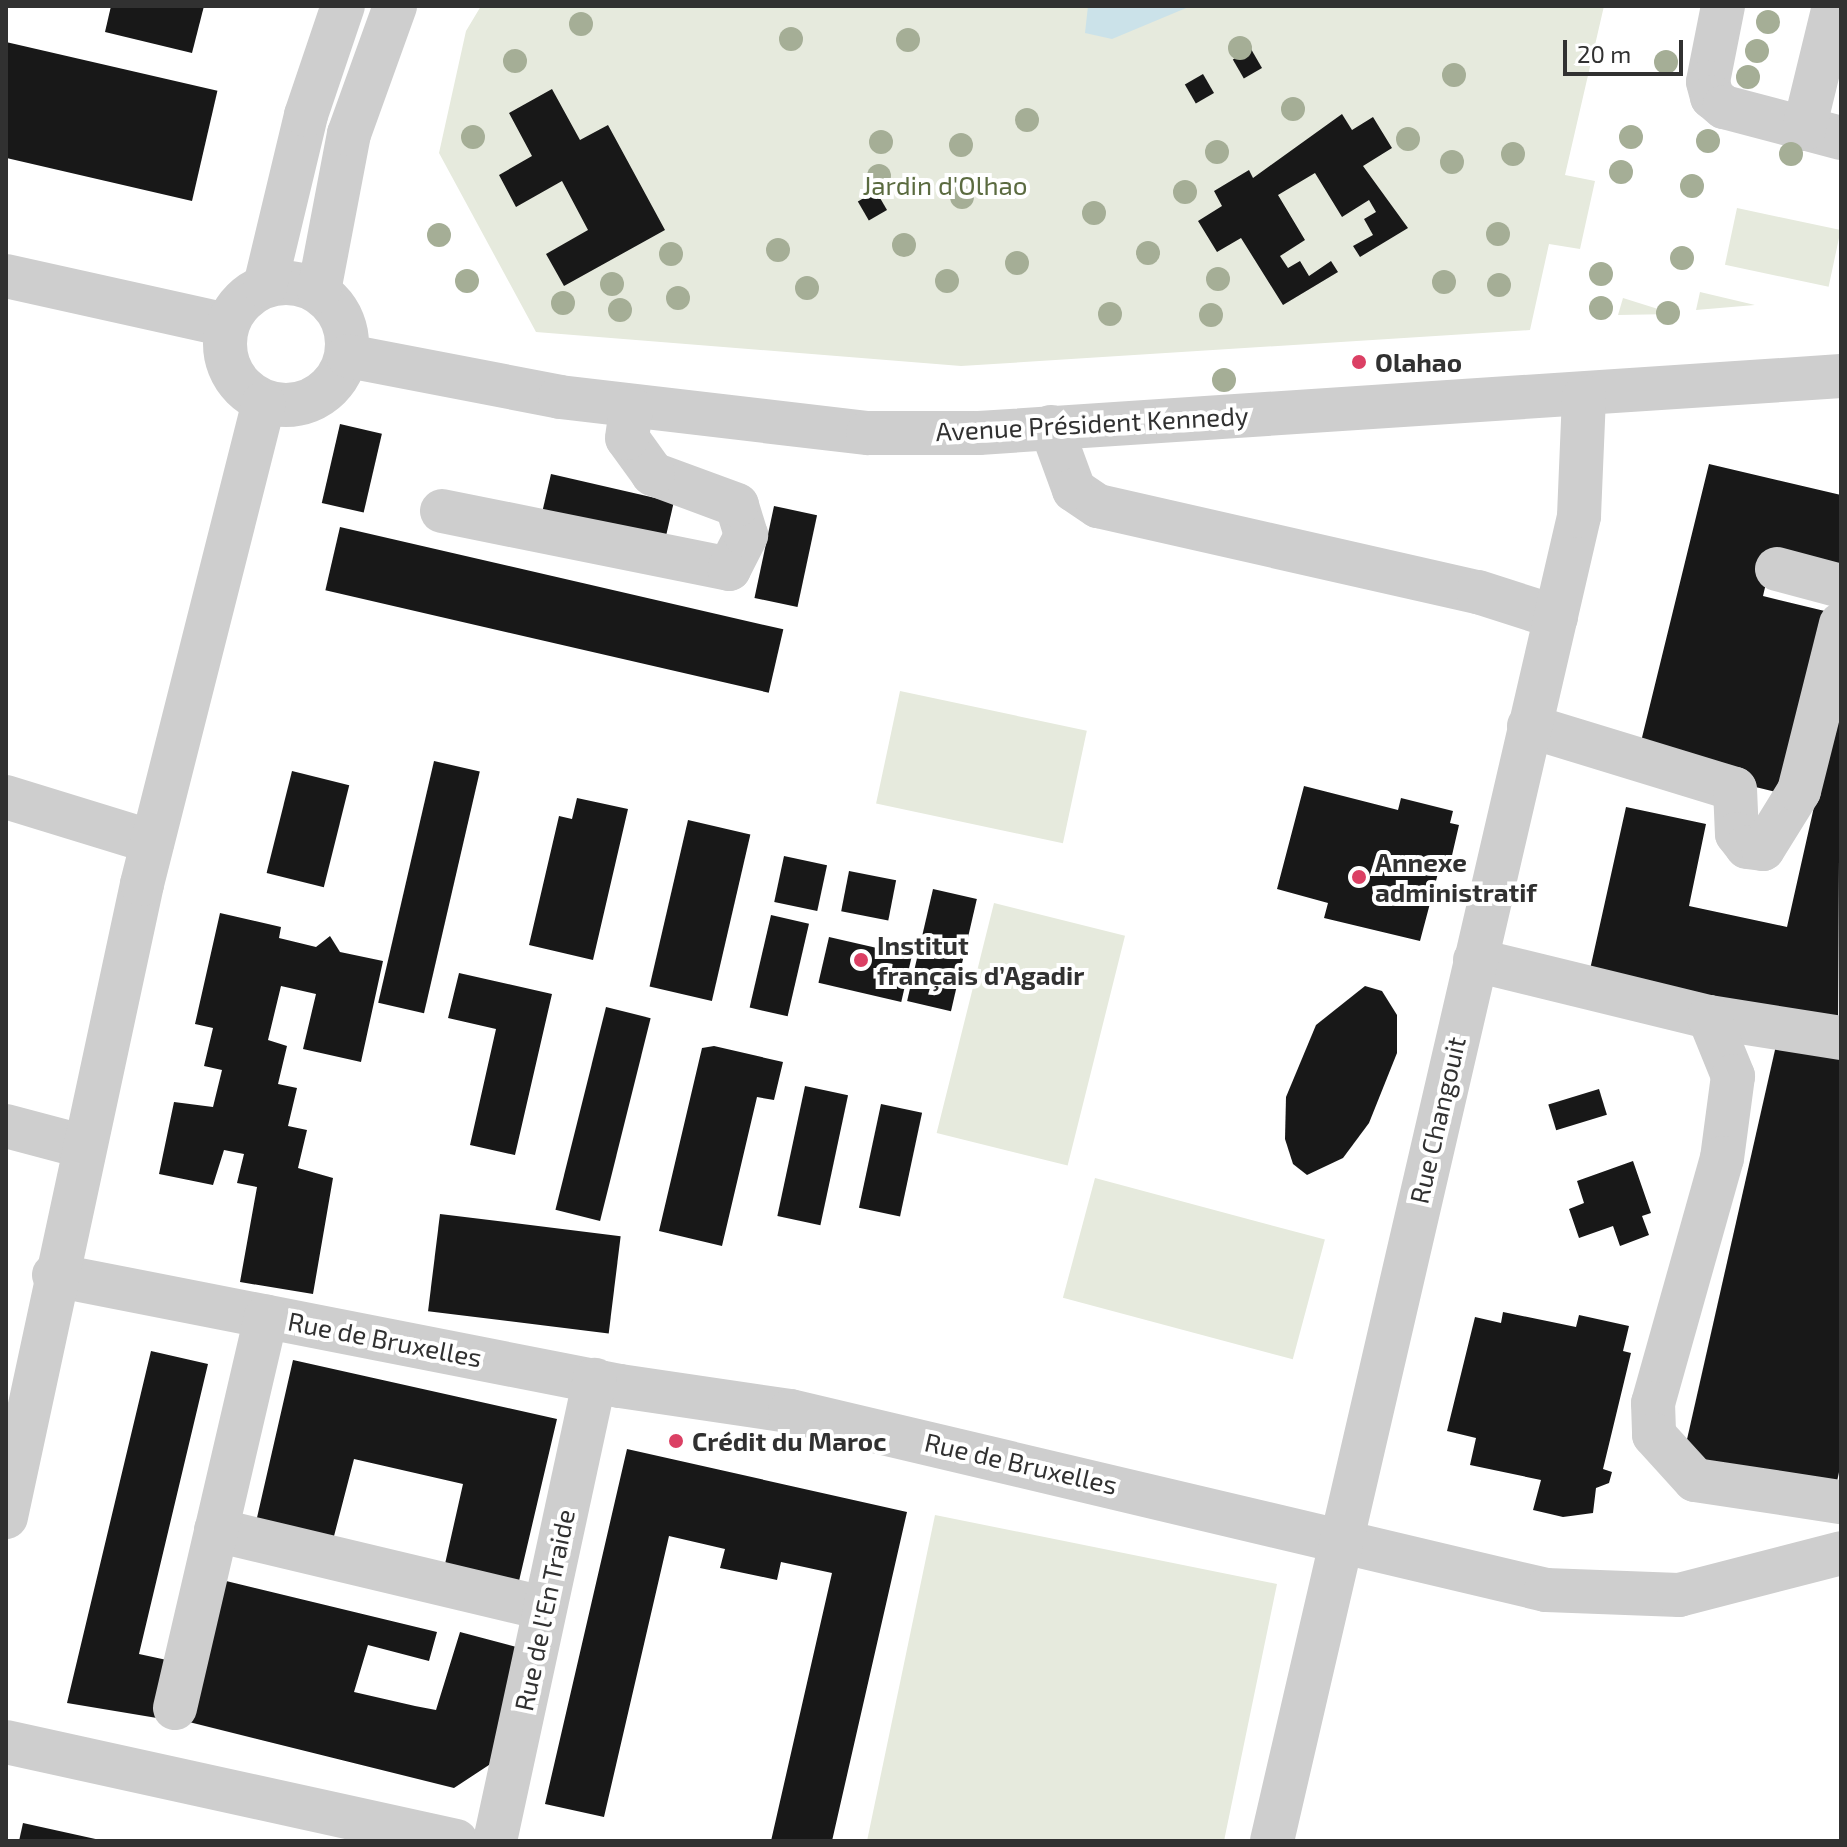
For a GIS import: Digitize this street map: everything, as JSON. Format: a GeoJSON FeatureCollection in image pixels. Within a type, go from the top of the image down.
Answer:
{"type":"FeatureCollection","features":[{"type":"Feature","properties":{"kind":"street"},"geometry":{"type":"LineString","coordinates":[[265,286],[292,282],[319,291],[343,319],[348,356],[331,387],[308,402],[264,403],[239,385],[225,356],[227,325],[265,286],[306,115],[343,6]]}},
{"type":"Feature","properties":{"kind":"street"},"geometry":{"type":"LineString","coordinates":[[319,291],[349,134],[372,53],[395,6]]}},
{"type":"Feature","properties":{"kind":"street"},"geometry":{"type":"LineString","coordinates":[[1723,6],[1708,82],[1712,97],[1724,107],[1822,133],[1834,6]]}},
{"type":"Feature","properties":{"kind":"street"},"geometry":{"type":"LineString","coordinates":[[6,276],[227,325]]}},
{"type":"Feature","properties":{"kind":"street","name":"Avenue Président Kennedy"},"geometry":{"type":"LineString","coordinates":[[348,356],[631,408],[868,433],[1051,427],[1584,397],[1841,376]]}},
{"type":"Feature","properties":{"kind":"street","name":"Rue Changouit"},"geometry":{"type":"LineString","coordinates":[[1272,1841],[1338,1539],[1579,516],[1584,397]]}},
{"type":"Feature","properties":{"kind":"street"},"geometry":{"type":"LineString","coordinates":[[6,1517],[81,1146],[152,842],[264,403]]}},
{"type":"Feature","properties":{"kind":"street"},"geometry":{"type":"LineString","coordinates":[[442,511],[712,571],[729,569],[746,535],[737,505],[653,474],[627,438],[631,408]]}},
{"type":"Feature","properties":{"kind":"street"},"geometry":{"type":"LineString","coordinates":[[1051,427],[1074,490],[1098,506],[1478,592],[1556,617]]}},
{"type":"Feature","properties":{"kind":"street"},"geometry":{"type":"LineString","coordinates":[[1777,569],[1841,586]]}},
{"type":"Feature","properties":{"kind":"street"},"geometry":{"type":"LineString","coordinates":[[1529,726],[1735,789],[1737,834],[1747,847],[1763,849],[1799,791],[1841,624]]}},
{"type":"Feature","properties":{"kind":"street"},"geometry":{"type":"LineString","coordinates":[[6,797],[152,842]]}},
{"type":"Feature","properties":{"kind":"street"},"geometry":{"type":"LineString","coordinates":[[1475,960],[1709,1017],[1841,1038]]}},
{"type":"Feature","properties":{"kind":"street"},"geometry":{"type":"LineString","coordinates":[[1709,1017],[1733,1076],[1722,1158],[1653,1403],[1654,1435],[1695,1480],[1841,1502]]}},
{"type":"Feature","properties":{"kind":"street"},"geometry":{"type":"LineString","coordinates":[[6,1126],[81,1146]]}},
{"type":"Feature","properties":{"kind":"street","name":"Rue de Bruxelles"},"geometry":{"type":"LineString","coordinates":[[54,1275],[595,1380],[790,1411],[1546,1590],[1679,1595],[1839,1546]]}},
{"type":"Feature","properties":{"kind":"street"},"geometry":{"type":"LineString","coordinates":[[175,1708],[266,1316]]}},
{"type":"Feature","properties":{"kind":"street","name":"Rue de l'En Traide"},"geometry":{"type":"LineString","coordinates":[[495,1841],[595,1380]]}},
{"type":"Feature","properties":{"kind":"street"},"geometry":{"type":"LineString","coordinates":[[216,1530],[544,1608]]}},
{"type":"Feature","properties":{"kind":"street"},"geometry":{"type":"LineString","coordinates":[[6,1742],[456,1841]]}},
{"type":"Feature","properties":{"kind":"green space","name":"Jardin d'Olhao"},"geometry":{"type":"Polygon","coordinates":[[[481,6],[1604,6],[1565,175],[1595,181],[1580,249],[1549,244],[1530,330],[961,366],[536,332],[439,153],[466,31],[481,6]]]}},
{"type":"Feature","properties":{"kind":"green space"},"geometry":{"type":"Polygon","coordinates":[[[1737,208],[1841,230],[1829,287],[1725,265],[1737,208]]]}},
{"type":"Feature","properties":{"kind":"green space"},"geometry":{"type":"Polygon","coordinates":[[[1700,292],[1755,305],[1696,310],[1700,292]]]}},
{"type":"Feature","properties":{"kind":"green space"},"geometry":{"type":"Polygon","coordinates":[[[1623,298],[1674,314],[1618,315],[1623,298]]]}},
{"type":"Feature","properties":{"kind":"green space"},"geometry":{"type":"Polygon","coordinates":[[[900,691],[1087,731],[1063,843],[876,803],[900,691]]]}},
{"type":"Feature","properties":{"kind":"green space"},"geometry":{"type":"Polygon","coordinates":[[[994,903],[1125,936],[1068,1166],[937,1133],[994,903]]]}},
{"type":"Feature","properties":{"kind":"green space"},"geometry":{"type":"Polygon","coordinates":[[[1095,1178],[1325,1240],[1293,1359],[1063,1298],[1095,1178]]]}},
{"type":"Feature","properties":{"kind":"green space"},"geometry":{"type":"Polygon","coordinates":[[[935,1515],[1277,1584],[1224,1841],[867,1841],[935,1515]]]}},
{"type":"Feature","properties":{"kind":"water"},"geometry":{"type":"Polygon","coordinates":[[[1088,6],[1191,6],[1112,39],[1085,33],[1088,6]]]}},
{"type":"Feature","properties":{"kind":"building"},"geometry":{"type":"Polygon","coordinates":[[[111,6],[204,6],[192,53],[105,32],[111,6]]]}},
{"type":"Feature","properties":{"kind":"building"},"geometry":{"type":"Polygon","coordinates":[[[6,42],[217,91],[192,201],[6,158],[6,42]]]}},
{"type":"Feature","properties":{"kind":"building"},"geometry":{"type":"Polygon","coordinates":[[[1251,49],[1262,68],[1244,79],[1233,60],[1251,49]]]}},
{"type":"Feature","properties":{"kind":"building"},"geometry":{"type":"Polygon","coordinates":[[[1203,74],[1214,93],[1196,104],[1185,84],[1203,74]]]}},
{"type":"Feature","properties":{"kind":"building"},"geometry":{"type":"Polygon","coordinates":[[[552,89],[580,140],[608,125],[665,230],[564,286],[546,254],[588,230],[562,181],[516,207],[499,175],[532,156],[509,113],[552,89]]]}},
{"type":"Feature","properties":{"kind":"building"},"geometry":{"type":"Polygon","coordinates":[[[1342,114],[1352,130],[1373,117],[1392,148],[1363,166],[1408,228],[1360,257],[1353,246],[1373,235],[1364,219],[1376,212],[1369,200],[1342,217],[1315,173],[1278,195],[1305,240],[1280,256],[1288,268],[1300,261],[1309,276],[1331,261],[1338,272],[1283,305],[1241,238],[1217,252],[1198,221],[1222,206],[1214,191],[1249,170],[1253,178],[1342,114]]]}},
{"type":"Feature","properties":{"kind":"building"},"geometry":{"type":"Polygon","coordinates":[[[876,191],[887,210],[869,221],[858,202],[876,191]]]}},
{"type":"Feature","properties":{"kind":"building"},"geometry":{"type":"Polygon","coordinates":[[[340,424],[382,434],[364,513],[322,503],[340,424]]]}},
{"type":"Feature","properties":{"kind":"building"},"geometry":{"type":"Polygon","coordinates":[[[1709,464],[1841,495],[1841,584],[1771,562],[1763,596],[1833,613],[1788,795],[1637,758],[1709,464]]]}},
{"type":"Feature","properties":{"kind":"building"},"geometry":{"type":"Polygon","coordinates":[[[551,474],[674,502],[664,546],[541,518],[551,474]]]}},
{"type":"Feature","properties":{"kind":"building"},"geometry":{"type":"Polygon","coordinates":[[[774,506],[817,515],[797,607],[754,598],[774,506]]]}},
{"type":"Feature","properties":{"kind":"building"},"geometry":{"type":"Polygon","coordinates":[[[340,527],[783,629],[769,693],[325,590],[340,527]]]}},
{"type":"Feature","properties":{"kind":"building"},"geometry":{"type":"Polygon","coordinates":[[[1840,691],[1838,1028],[1589,974],[1626,807],[1706,824],[1689,906],[1787,927],[1840,691]]]}},
{"type":"Feature","properties":{"kind":"building"},"geometry":{"type":"Polygon","coordinates":[[[434,761],[480,772],[424,1013],[378,1003],[434,761]]]}},
{"type":"Feature","properties":{"kind":"building"},"geometry":{"type":"Polygon","coordinates":[[[292,771],[349,785],[324,887],[267,873],[292,771]]]}},
{"type":"Feature","properties":{"kind":"building","name":"Annexe administratif"},"geometry":{"type":"Polygon","coordinates":[[[1304,786],[1398,810],[1401,798],[1453,811],[1450,823],[1459,825],[1450,864],[1441,862],[1420,941],[1324,918],[1328,903],[1277,889],[1304,786]]]}},
{"type":"Feature","properties":{"kind":"building"},"geometry":{"type":"Polygon","coordinates":[[[577,798],[628,809],[593,960],[529,945],[559,816],[572,819],[577,798]]]}},
{"type":"Feature","properties":{"kind":"building"},"geometry":{"type":"Polygon","coordinates":[[[688,820],[750,834],[712,1001],[650,987],[688,820]]]}},
{"type":"Feature","properties":{"kind":"building"},"geometry":{"type":"Polygon","coordinates":[[[784,856],[827,865],[817,911],[774,902],[784,856]]]}},
{"type":"Feature","properties":{"kind":"building"},"geometry":{"type":"Polygon","coordinates":[[[849,871],[896,880],[888,920],[841,911],[849,871]]]}},
{"type":"Feature","properties":{"kind":"building"},"geometry":{"type":"Polygon","coordinates":[[[933,889],[977,899],[951,1011],[907,1001],[933,889]]]}},
{"type":"Feature","properties":{"kind":"building"},"geometry":{"type":"Polygon","coordinates":[[[220,913],[281,927],[279,938],[316,947],[330,936],[340,952],[383,961],[361,1062],[303,1049],[316,994],[281,986],[268,1040],[287,1046],[278,1084],[297,1088],[288,1126],[307,1130],[298,1168],[333,1178],[313,1294],[240,1282],[257,1187],[237,1183],[244,1154],[224,1150],[213,1185],[159,1174],[174,1102],[213,1107],[222,1070],[204,1066],[213,1028],[195,1024],[220,913]]]}},
{"type":"Feature","properties":{"kind":"building"},"geometry":{"type":"Polygon","coordinates":[[[771,915],[809,924],[788,1016],[750,1008],[771,915]]]}},
{"type":"Feature","properties":{"kind":"building"},"geometry":{"type":"Polygon","coordinates":[[[829,937],[912,956],[901,1002],[818,983],[829,937]]]}},
{"type":"Feature","properties":{"kind":"building"},"geometry":{"type":"Polygon","coordinates":[[[459,973],[552,994],[515,1155],[470,1145],[496,1029],[448,1018],[459,973]]]}},
{"type":"Feature","properties":{"kind":"building"},"geometry":{"type":"Polygon","coordinates":[[[1365,986],[1382,991],[1397,1015],[1397,1053],[1369,1123],[1343,1158],[1307,1175],[1293,1164],[1285,1139],[1286,1097],[1316,1025],[1365,986]]]}},
{"type":"Feature","properties":{"kind":"building"},"geometry":{"type":"Polygon","coordinates":[[[606,1007],[651,1018],[600,1221],[555,1210],[606,1007]]]}},
{"type":"Feature","properties":{"kind":"building"},"geometry":{"type":"Polygon","coordinates":[[[1777,1041],[1841,1055],[1841,1463],[1833,1500],[1681,1466],[1777,1041]]]}},
{"type":"Feature","properties":{"kind":"building"},"geometry":{"type":"Polygon","coordinates":[[[714,1046],[783,1062],[774,1100],[757,1097],[722,1246],[659,1231],[702,1048],[714,1046]]]}},
{"type":"Feature","properties":{"kind":"building"},"geometry":{"type":"Polygon","coordinates":[[[805,1086],[848,1095],[820,1225],[777,1216],[805,1086]]]}},
{"type":"Feature","properties":{"kind":"building"},"geometry":{"type":"Polygon","coordinates":[[[1599,1089],[1607,1115],[1556,1130],[1548,1104],[1599,1089]]]}},
{"type":"Feature","properties":{"kind":"building"},"geometry":{"type":"Polygon","coordinates":[[[881,1104],[922,1113],[900,1216],[859,1208],[881,1104]]]}},
{"type":"Feature","properties":{"kind":"building"},"geometry":{"type":"Polygon","coordinates":[[[1633,1161],[1651,1213],[1642,1216],[1649,1235],[1620,1246],[1613,1226],[1579,1238],[1569,1209],[1584,1203],[1577,1181],[1633,1161]]]}},
{"type":"Feature","properties":{"kind":"building"},"geometry":{"type":"Polygon","coordinates":[[[440,1214],[621,1236],[609,1333],[428,1311],[440,1214]]]}},
{"type":"Feature","properties":{"kind":"building"},"geometry":{"type":"Polygon","coordinates":[[[1503,1312],[1576,1327],[1579,1315],[1629,1326],[1623,1351],[1631,1353],[1603,1469],[1612,1472],[1609,1483],[1596,1488],[1593,1513],[1563,1517],[1533,1510],[1541,1480],[1470,1465],[1476,1438],[1447,1431],[1475,1317],[1501,1323],[1503,1312]]]}},
{"type":"Feature","properties":{"kind":"building"},"geometry":{"type":"Polygon","coordinates":[[[151,1351],[208,1364],[139,1654],[176,1662],[163,1719],[67,1703],[151,1351]]]}},
{"type":"Feature","properties":{"kind":"building"},"geometry":{"type":"Polygon","coordinates":[[[293,1360],[557,1419],[519,1581],[445,1564],[463,1484],[354,1459],[333,1540],[256,1522],[293,1360]]]}},
{"type":"Feature","properties":{"kind":"building"},"geometry":{"type":"Polygon","coordinates":[[[627,1449],[907,1512],[832,1841],[771,1841],[832,1573],[781,1562],[777,1580],[720,1568],[725,1549],[669,1536],[604,1817],[545,1804],[627,1449]]]}},
{"type":"Feature","properties":{"kind":"building"},"geometry":{"type":"Polygon","coordinates":[[[222,1580],[437,1632],[429,1661],[368,1645],[354,1692],[415,1706],[436,1710],[460,1632],[524,1649],[492,1763],[454,1788],[189,1722],[222,1580]]]}},
{"type":"Feature","properties":{"kind":"building"},"geometry":{"type":"Polygon","coordinates":[[[23,1823],[100,1840],[100,1841],[19,1841],[23,1823]]]}},
{"type":"Feature","properties":{"kind":"place","name":"Olahao"},"geometry":{"type":"Point","coordinates":[1359,362]}},
{"type":"Feature","properties":{"kind":"place","name":"Annexe administratif"},"geometry":{"type":"Point","coordinates":[1359,877]}},
{"type":"Feature","properties":{"kind":"place","name":"Institut français d’Agadir"},"geometry":{"type":"Point","coordinates":[861,960]}},
{"type":"Feature","properties":{"kind":"place","name":"Crédit du Maroc"},"geometry":{"type":"Point","coordinates":[676,1441]}}]}
